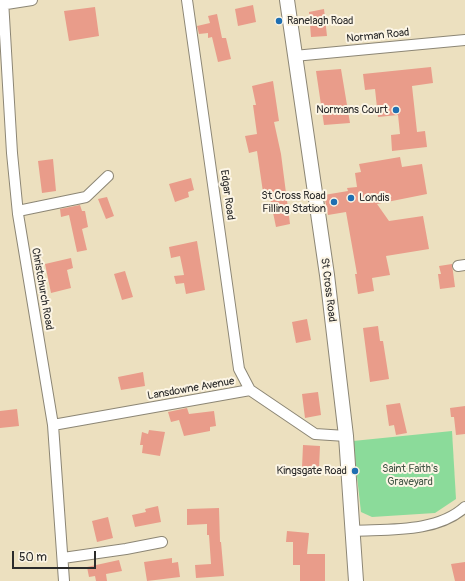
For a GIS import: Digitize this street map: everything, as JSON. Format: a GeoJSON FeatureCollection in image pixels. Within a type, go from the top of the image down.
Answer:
{"type":"FeatureCollection","features":[{"type":"Feature","properties":{"kind":"main road","name":"St Cross Road"},"geometry":{"type":"LineString","coordinates":[[287,0],[327,274],[346,436],[356,581]]}},
{"type":"Feature","properties":{"kind":"street"},"geometry":{"type":"LineString","coordinates":[[2,3],[32,0]]}},
{"type":"Feature","properties":{"kind":"street","name":"Edgar Road"},"geometry":{"type":"LineString","coordinates":[[187,0],[239,369],[250,390]]}},
{"type":"Feature","properties":{"kind":"street","name":"Christchurch Road"},"geometry":{"type":"LineString","coordinates":[[2,3],[12,153],[18,211],[53,425],[64,581]]}},
{"type":"Feature","properties":{"kind":"street","name":"Norman Road"},"geometry":{"type":"LineString","coordinates":[[294,56],[465,40]]}},
{"type":"Feature","properties":{"kind":"street"},"geometry":{"type":"LineString","coordinates":[[18,211],[86,197],[108,176]]}},
{"type":"Feature","properties":{"kind":"street","name":"Lansdowne Avenue"},"geometry":{"type":"LineString","coordinates":[[53,425],[250,390],[315,434],[346,436]]}},
{"type":"Feature","properties":{"kind":"street"},"geometry":{"type":"LineString","coordinates":[[353,532],[429,525],[445,519],[465,507]]}},
{"type":"Feature","properties":{"kind":"street"},"geometry":{"type":"LineString","coordinates":[[63,558],[126,550],[162,542]]}},
{"type":"Feature","properties":{"kind":"green space","name":"Saint Faith's Graveyard"},"geometry":{"type":"Polygon","coordinates":[[[452,431],[456,499],[435,513],[372,517],[361,512],[353,441],[452,431]]]}},
{"type":"Feature","properties":{"kind":"building"},"geometry":{"type":"Polygon","coordinates":[[[253,5],[256,22],[238,26],[235,9],[253,5]]]}},
{"type":"Feature","properties":{"kind":"building"},"geometry":{"type":"Polygon","coordinates":[[[95,7],[99,36],[69,41],[64,11],[95,7]]]}},
{"type":"Feature","properties":{"kind":"building"},"geometry":{"type":"Polygon","coordinates":[[[324,9],[327,36],[311,37],[309,12],[324,9]]]}},
{"type":"Feature","properties":{"kind":"building"},"geometry":{"type":"Polygon","coordinates":[[[217,14],[222,38],[226,38],[231,59],[218,62],[212,37],[208,38],[208,33],[199,34],[197,26],[210,23],[208,16],[217,14]]]}},
{"type":"Feature","properties":{"kind":"building","name":"Normans Court"},"geometry":{"type":"Polygon","coordinates":[[[431,67],[433,83],[412,86],[417,132],[425,131],[427,147],[392,151],[391,135],[400,134],[398,115],[378,117],[375,89],[365,90],[363,74],[431,67]]]}},
{"type":"Feature","properties":{"kind":"building"},"geometry":{"type":"Polygon","coordinates":[[[341,69],[350,123],[324,125],[316,71],[341,69]]]}},
{"type":"Feature","properties":{"kind":"building"},"geometry":{"type":"Polygon","coordinates":[[[273,81],[279,121],[274,122],[281,154],[290,224],[276,227],[270,198],[264,199],[257,151],[249,153],[245,136],[257,134],[253,105],[256,105],[252,86],[273,81]]]}},
{"type":"Feature","properties":{"kind":"building"},"geometry":{"type":"Polygon","coordinates":[[[400,157],[402,167],[422,164],[427,194],[377,204],[389,221],[423,216],[429,249],[386,256],[390,275],[372,278],[374,291],[358,294],[355,274],[357,274],[346,212],[328,215],[324,195],[348,191],[347,188],[357,187],[355,173],[361,172],[359,164],[400,157]]]}},
{"type":"Feature","properties":{"kind":"building"},"geometry":{"type":"Polygon","coordinates":[[[53,159],[56,191],[42,193],[38,161],[53,159]]]}},
{"type":"Feature","properties":{"kind":"building"},"geometry":{"type":"Polygon","coordinates":[[[191,178],[194,190],[188,192],[189,197],[175,202],[169,184],[191,178]]]}},
{"type":"Feature","properties":{"kind":"building"},"geometry":{"type":"Polygon","coordinates":[[[107,197],[114,216],[106,219],[98,199],[107,197]]]}},
{"type":"Feature","properties":{"kind":"building"},"geometry":{"type":"Polygon","coordinates":[[[80,205],[82,211],[85,211],[88,227],[82,229],[87,250],[77,252],[69,215],[61,217],[60,209],[80,205]]]}},
{"type":"Feature","properties":{"kind":"building"},"geometry":{"type":"Polygon","coordinates":[[[197,241],[205,290],[186,294],[184,283],[176,284],[174,276],[184,275],[180,256],[171,258],[169,247],[197,241]]]}},
{"type":"Feature","properties":{"kind":"building"},"geometry":{"type":"Polygon","coordinates":[[[71,258],[73,268],[67,270],[71,288],[51,293],[45,264],[71,258]]]}},
{"type":"Feature","properties":{"kind":"building"},"geometry":{"type":"Polygon","coordinates":[[[452,264],[455,287],[440,289],[438,274],[441,274],[439,266],[452,264]]]}},
{"type":"Feature","properties":{"kind":"building"},"geometry":{"type":"Polygon","coordinates":[[[125,271],[133,297],[122,300],[114,274],[125,271]]]}},
{"type":"Feature","properties":{"kind":"building"},"geometry":{"type":"Polygon","coordinates":[[[307,319],[311,340],[296,343],[292,322],[307,319]]]}},
{"type":"Feature","properties":{"kind":"building"},"geometry":{"type":"Polygon","coordinates":[[[378,326],[380,341],[383,341],[389,379],[370,382],[363,328],[378,326]]]}},
{"type":"Feature","properties":{"kind":"building"},"geometry":{"type":"Polygon","coordinates":[[[143,372],[145,386],[121,390],[118,377],[143,372]]]}},
{"type":"Feature","properties":{"kind":"building"},"geometry":{"type":"Polygon","coordinates":[[[318,392],[321,415],[305,418],[302,394],[318,392]]]}},
{"type":"Feature","properties":{"kind":"building"},"geometry":{"type":"Polygon","coordinates":[[[400,403],[407,433],[396,435],[394,425],[389,426],[386,405],[400,403]]]}},
{"type":"Feature","properties":{"kind":"building"},"geometry":{"type":"Polygon","coordinates":[[[465,406],[465,434],[456,435],[454,417],[451,417],[450,408],[465,406]]]}},
{"type":"Feature","properties":{"kind":"building"},"geometry":{"type":"Polygon","coordinates":[[[187,408],[189,414],[214,411],[216,426],[210,427],[210,431],[184,436],[179,420],[171,422],[168,412],[187,408]]]}},
{"type":"Feature","properties":{"kind":"building"},"geometry":{"type":"Polygon","coordinates":[[[17,409],[19,426],[0,428],[0,411],[17,409]]]}},
{"type":"Feature","properties":{"kind":"building"},"geometry":{"type":"Polygon","coordinates":[[[149,430],[165,432],[160,456],[142,453],[143,445],[140,445],[142,432],[148,434],[149,430]]]}},
{"type":"Feature","properties":{"kind":"building"},"geometry":{"type":"Polygon","coordinates":[[[303,445],[320,446],[319,469],[302,468],[303,445]]]}},
{"type":"Feature","properties":{"kind":"building"},"geometry":{"type":"Polygon","coordinates":[[[158,506],[161,522],[135,527],[132,515],[146,512],[145,509],[158,506]]]}},
{"type":"Feature","properties":{"kind":"building"},"geometry":{"type":"Polygon","coordinates":[[[219,508],[220,542],[224,576],[196,578],[195,565],[211,564],[209,535],[207,535],[207,524],[187,525],[187,509],[219,508]]]}},
{"type":"Feature","properties":{"kind":"building"},"geometry":{"type":"Polygon","coordinates":[[[108,517],[113,538],[97,542],[92,521],[108,517]]]}},
{"type":"Feature","properties":{"kind":"building"},"geometry":{"type":"Polygon","coordinates":[[[287,531],[309,533],[307,554],[325,554],[325,581],[300,581],[300,565],[293,565],[293,542],[286,542],[287,531]]]}},
{"type":"Feature","properties":{"kind":"building"},"geometry":{"type":"Polygon","coordinates":[[[172,558],[172,563],[178,562],[180,577],[147,581],[144,562],[172,558]]]}},
{"type":"Feature","properties":{"kind":"building"},"geometry":{"type":"Polygon","coordinates":[[[119,560],[122,571],[106,574],[107,581],[96,581],[95,576],[89,577],[87,567],[119,560]]]}},
{"type":"Feature","properties":{"kind":"building"},"geometry":{"type":"Polygon","coordinates":[[[465,562],[465,581],[455,581],[451,564],[465,562]]]}},
{"type":"Feature","properties":{"kind":"place","name":"Ranelagh Road"},"geometry":{"type":"Point","coordinates":[279,21]}},
{"type":"Feature","properties":{"kind":"place","name":"Normans Court"},"geometry":{"type":"Point","coordinates":[396,110]}},
{"type":"Feature","properties":{"kind":"place","name":"Londis"},"geometry":{"type":"Point","coordinates":[351,198]}},
{"type":"Feature","properties":{"kind":"place","name":"St Cross Road Filling Station"},"geometry":{"type":"Point","coordinates":[334,202]}},
{"type":"Feature","properties":{"kind":"place","name":"Kingsgate Road"},"geometry":{"type":"Point","coordinates":[355,471]}}]}
